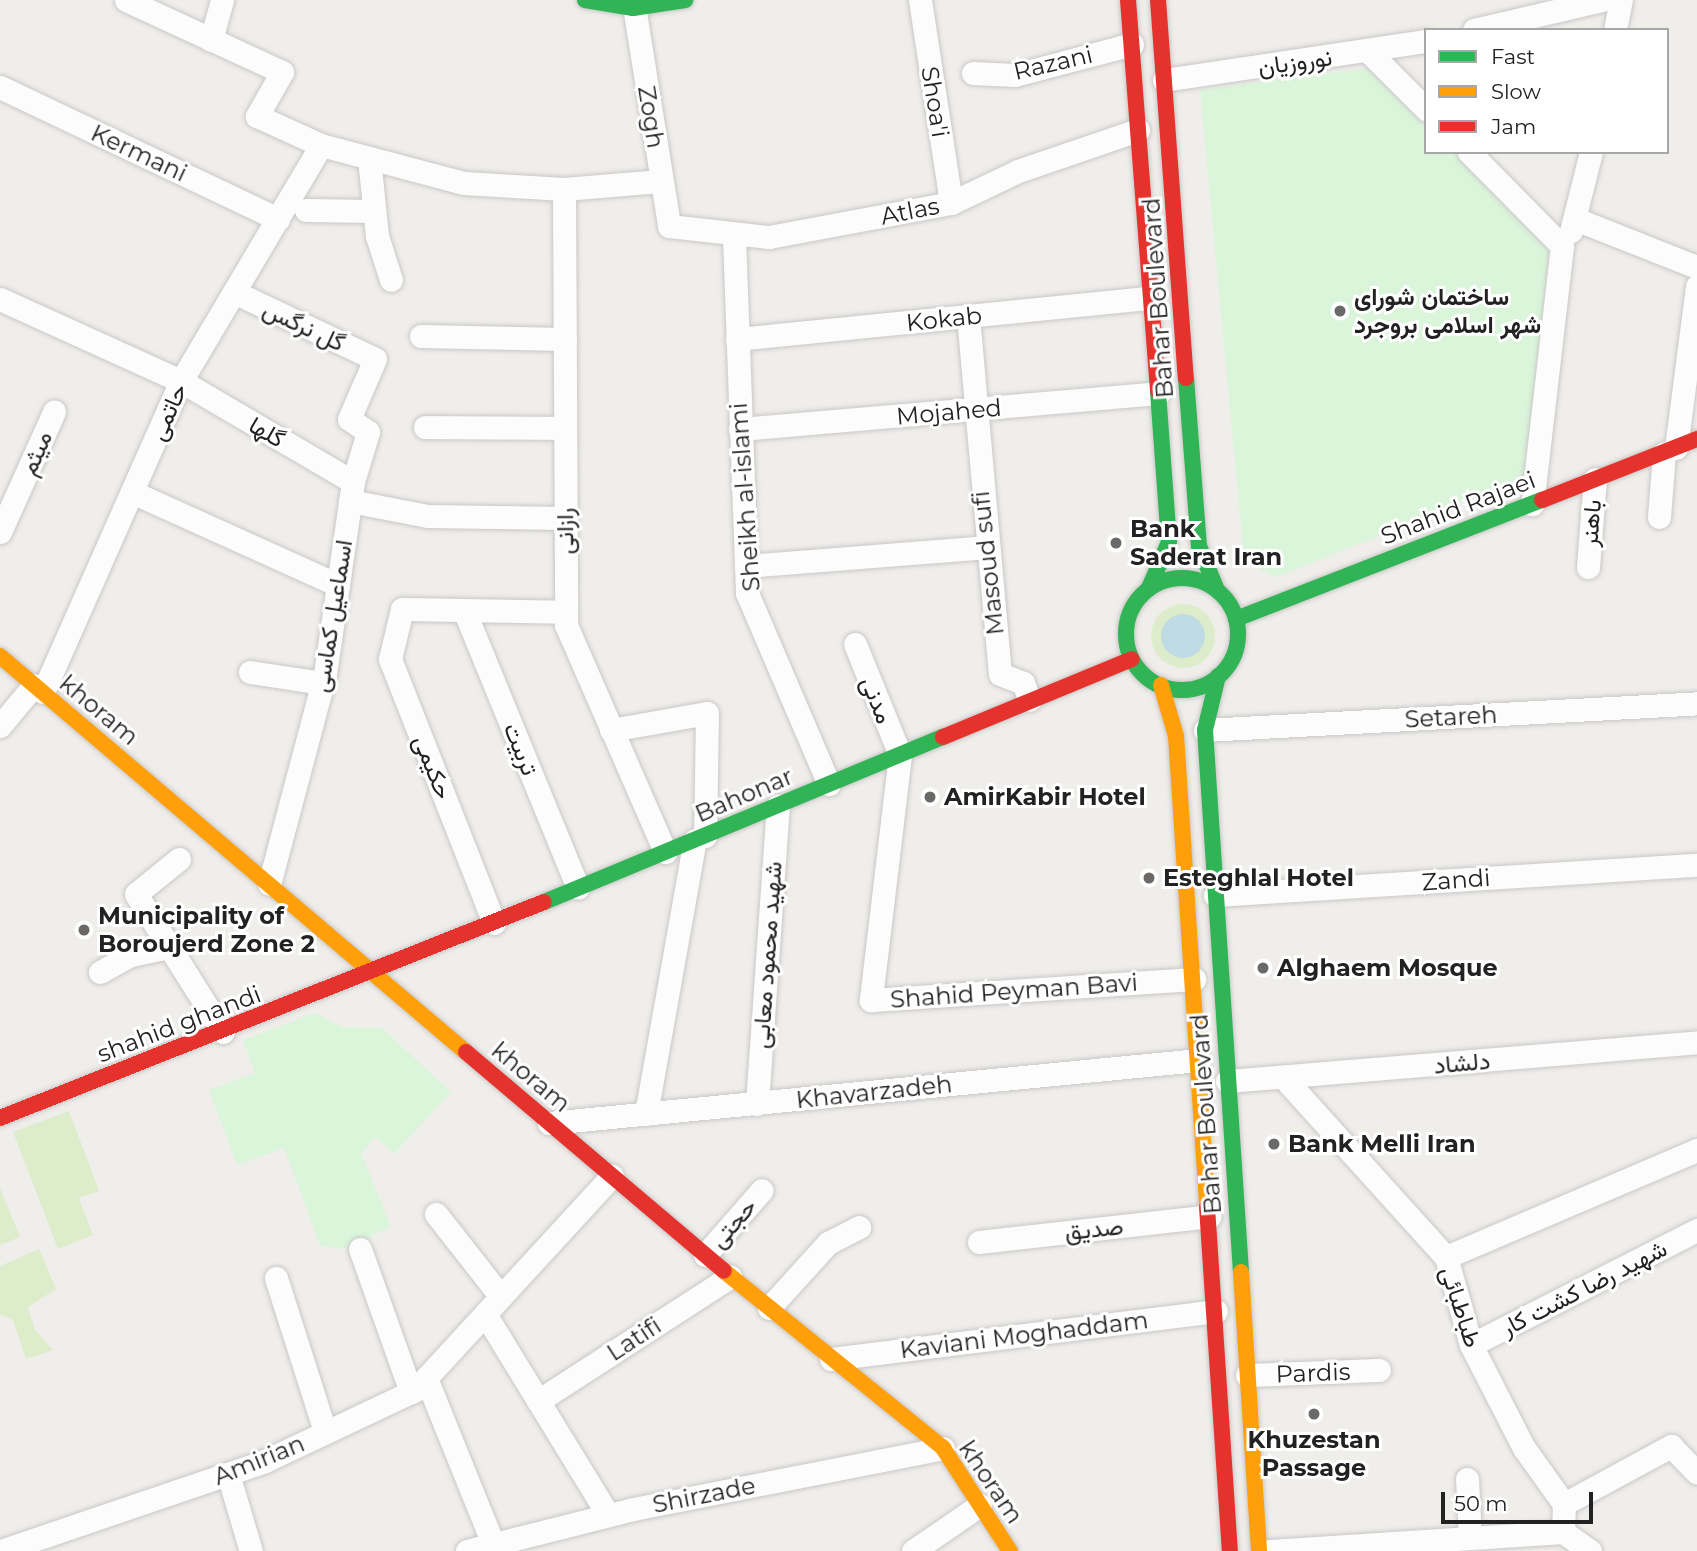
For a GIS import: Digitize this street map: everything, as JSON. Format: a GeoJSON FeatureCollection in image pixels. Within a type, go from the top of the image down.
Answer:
{"type":"FeatureCollection","features":[{"type":"Feature","properties":{"kind":"main road"},"geometry":{"type":"LineString","coordinates":[[585,0],[633,4],[685,0]]}},
{"type":"Feature","properties":{"kind":"main road","name":"Bahar Boulevard"},"geometry":{"type":"LineString","coordinates":[[1128,0],[1169,542],[1149,588]]}},
{"type":"Feature","properties":{"kind":"main road","name":"Bahar Boulevard"},"geometry":{"type":"LineString","coordinates":[[1158,0],[1199,546],[1217,590]]}},
{"type":"Feature","properties":{"kind":"main road"},"geometry":{"type":"LineString","coordinates":[[1143,197],[1173,195]]}},
{"type":"Feature","properties":{"kind":"main road","name":"Shahid Rajaei"},"geometry":{"type":"LineString","coordinates":[[1236,619],[1679,447]]}},
{"type":"Feature","properties":{"kind":"main road"},"geometry":{"type":"LineString","coordinates":[[1184,578],[1217,590],[1236,619],[1236,650],[1218,676],[1191,689],[1161,685],[1132,659],[1130,613],[1149,588],[1184,578]]}},
{"type":"Feature","properties":{"kind":"main road","name":"khoram"},"geometry":{"type":"LineString","coordinates":[[0,656],[730,1277],[943,1448],[1010,1551]]}},
{"type":"Feature","properties":{"kind":"main road","name":"Bahonar"},"geometry":{"type":"LineString","coordinates":[[373,973],[1132,659]]}},
{"type":"Feature","properties":{"kind":"main road","name":"Bahar Boulevard"},"geometry":{"type":"LineString","coordinates":[[1218,676],[1205,730],[1259,1551]]}},
{"type":"Feature","properties":{"kind":"main road","name":"Bahar Boulevard"},"geometry":{"type":"LineString","coordinates":[[1161,685],[1176,736],[1210,1216],[1230,1551]]}},
{"type":"Feature","properties":{"kind":"main road","name":"shahid ghandi"},"geometry":{"type":"LineString","coordinates":[[0,1118],[373,973]]}},
{"type":"Feature","properties":{"kind":"street"},"geometry":{"type":"LineString","coordinates":[[126,0],[282,72],[257,116],[321,145],[464,183],[564,189],[661,181]]}},
{"type":"Feature","properties":{"kind":"street"},"geometry":{"type":"LineString","coordinates":[[211,40],[222,0]]}},
{"type":"Feature","properties":{"kind":"street","name":"Shoa'i"},"geometry":{"type":"LineString","coordinates":[[920,0],[951,204]]}},
{"type":"Feature","properties":{"kind":"street"},"geometry":{"type":"LineString","coordinates":[[1483,28],[1602,0]]}},
{"type":"Feature","properties":{"kind":"street"},"geometry":{"type":"LineString","coordinates":[[1615,28],[1621,0]]}},
{"type":"Feature","properties":{"kind":"street","name":"Zogh"},"geometry":{"type":"LineString","coordinates":[[633,4],[669,226]]}},
{"type":"Feature","properties":{"kind":"street","name":"نوروزیان"},"geometry":{"type":"LineString","coordinates":[[1164,80],[1369,52],[1424,41]]}},
{"type":"Feature","properties":{"kind":"street","name":"Razani"},"geometry":{"type":"LineString","coordinates":[[973,73],[1015,75],[1132,44]]}},
{"type":"Feature","properties":{"kind":"street"},"geometry":{"type":"LineString","coordinates":[[1369,52],[1424,107]]}},
{"type":"Feature","properties":{"kind":"street","name":"Kermani"},"geometry":{"type":"LineString","coordinates":[[0,87],[278,219]]}},
{"type":"Feature","properties":{"kind":"street","name":"Atlas"},"geometry":{"type":"LineString","coordinates":[[669,226],[734,237],[769,237],[951,204],[1018,171],[1138,130]]}},
{"type":"Feature","properties":{"kind":"street","name":"حاتمی"},"geometry":{"type":"LineString","coordinates":[[38,689],[132,492],[181,381],[321,145]]}},
{"type":"Feature","properties":{"kind":"street"},"geometry":{"type":"LineString","coordinates":[[1471,154],[1562,246]]}},
{"type":"Feature","properties":{"kind":"street"},"geometry":{"type":"LineString","coordinates":[[1532,504],[1562,246],[1578,220],[1591,154]]}},
{"type":"Feature","properties":{"kind":"street"},"geometry":{"type":"LineString","coordinates":[[369,158],[373,211],[391,280]]}},
{"type":"Feature","properties":{"kind":"street","name":"رازانی"},"geometry":{"type":"LineString","coordinates":[[564,189],[566,612],[611,730],[665,852]]}},
{"type":"Feature","properties":{"kind":"street"},"geometry":{"type":"LineString","coordinates":[[306,211],[373,211]]}},
{"type":"Feature","properties":{"kind":"street"},"geometry":{"type":"LineString","coordinates":[[1578,220],[1697,267]]}},
{"type":"Feature","properties":{"kind":"street","name":"Sheikh al-islami"},"geometry":{"type":"LineString","coordinates":[[734,237],[747,593],[829,785]]}},
{"type":"Feature","properties":{"kind":"street"},"geometry":{"type":"LineString","coordinates":[[1659,517],[1679,447],[1697,286]]}},
{"type":"Feature","properties":{"kind":"street","name":"گل نرگس"},"geometry":{"type":"LineString","coordinates":[[234,292],[375,359]]}},
{"type":"Feature","properties":{"kind":"street","name":"Kokab"},"geometry":{"type":"LineString","coordinates":[[737,339],[1151,298]]}},
{"type":"Feature","properties":{"kind":"street","name":"گلها"},"geometry":{"type":"LineString","coordinates":[[0,299],[181,381],[352,492],[428,516],[565,518]]}},
{"type":"Feature","properties":{"kind":"street","name":"Masoud sufi"},"geometry":{"type":"LineString","coordinates":[[968,316],[972,410],[1000,674],[1023,683],[1030,700]]}},
{"type":"Feature","properties":{"kind":"street"},"geometry":{"type":"LineString","coordinates":[[421,336],[565,339]]}},
{"type":"Feature","properties":{"kind":"street","name":"اسماعیل کماسی"},"geometry":{"type":"LineString","coordinates":[[269,884],[323,683],[352,492],[368,432],[349,419],[375,359]]}},
{"type":"Feature","properties":{"kind":"street","name":"Mojahed"},"geometry":{"type":"LineString","coordinates":[[740,429],[1158,393]]}},
{"type":"Feature","properties":{"kind":"street","name":"میثم"},"geometry":{"type":"LineString","coordinates":[[0,532],[54,412]]}},
{"type":"Feature","properties":{"kind":"street"},"geometry":{"type":"LineString","coordinates":[[425,427],[565,428]]}},
{"type":"Feature","properties":{"kind":"street","name":"باهنر"},"geometry":{"type":"LineString","coordinates":[[1588,567],[1595,479]]}},
{"type":"Feature","properties":{"kind":"street"},"geometry":{"type":"LineString","coordinates":[[132,492],[338,585]]}},
{"type":"Feature","properties":{"kind":"street"},"geometry":{"type":"LineString","coordinates":[[746,566],[986,547]]}},
{"type":"Feature","properties":{"kind":"street","name":"حکیمی"},"geometry":{"type":"LineString","coordinates":[[464,610],[402,609],[390,659],[495,923]]}},
{"type":"Feature","properties":{"kind":"street"},"geometry":{"type":"LineString","coordinates":[[464,610],[566,612]]}},
{"type":"Feature","properties":{"kind":"street","name":"تربیت"},"geometry":{"type":"LineString","coordinates":[[464,610],[578,888]]}},
{"type":"Feature","properties":{"kind":"street","name":"مدنی"},"geometry":{"type":"LineString","coordinates":[[855,644],[900,755]]}},
{"type":"Feature","properties":{"kind":"street"},"geometry":{"type":"LineString","coordinates":[[250,672],[323,683]]}},
{"type":"Feature","properties":{"kind":"street"},"geometry":{"type":"LineString","coordinates":[[0,726],[38,689]]}},
{"type":"Feature","properties":{"kind":"street","name":"Setareh"},"geometry":{"type":"LineString","coordinates":[[1205,730],[1697,703]]}},
{"type":"Feature","properties":{"kind":"street"},"geometry":{"type":"LineString","coordinates":[[611,730],[707,713],[700,838],[646,1114]]}},
{"type":"Feature","properties":{"kind":"street","name":"Shahid Peyman Bavi"},"geometry":{"type":"LineString","coordinates":[[900,755],[871,1000],[1194,979]]}},
{"type":"Feature","properties":{"kind":"street","name":"شهید محمود معابی"},"geometry":{"type":"LineString","coordinates":[[757,1104],[778,806]]}},
{"type":"Feature","properties":{"kind":"street"},"geometry":{"type":"LineString","coordinates":[[179,859],[136,894],[223,1032]]}},
{"type":"Feature","properties":{"kind":"street","name":"Zandi"},"geometry":{"type":"LineString","coordinates":[[1215,895],[1697,864]]}},
{"type":"Feature","properties":{"kind":"street"},"geometry":{"type":"LineString","coordinates":[[100,972],[131,955],[169,947]]}},
{"type":"Feature","properties":{"kind":"street","name":"دلشاد"},"geometry":{"type":"LineString","coordinates":[[1227,1081],[1697,1042]]}},
{"type":"Feature","properties":{"kind":"street","name":"Khavarzadeh"},"geometry":{"type":"LineString","coordinates":[[549,1122],[1199,1060]]}},
{"type":"Feature","properties":{"kind":"street","name":"طباطبائی"},"geometry":{"type":"LineString","coordinates":[[1284,1078],[1446,1257],[1471,1345],[1524,1448],[1564,1504]]}},
{"type":"Feature","properties":{"kind":"street"},"geometry":{"type":"LineString","coordinates":[[1446,1257],[1697,1150]]}},
{"type":"Feature","properties":{"kind":"street","name":"Amirian"},"geometry":{"type":"LineString","coordinates":[[1,1551],[54,1542],[228,1474],[325,1432],[418,1385],[612,1176]]}},
{"type":"Feature","properties":{"kind":"street","name":"حجتی"},"geometry":{"type":"LineString","coordinates":[[705,1255],[762,1190]]}},
{"type":"Feature","properties":{"kind":"street"},"geometry":{"type":"LineString","coordinates":[[436,1214],[501,1297]]}},
{"type":"Feature","properties":{"kind":"street","name":"صدیق"},"geometry":{"type":"LineString","coordinates":[[979,1242],[1210,1216]]}},
{"type":"Feature","properties":{"kind":"street"},"geometry":{"type":"LineString","coordinates":[[769,1308],[828,1243],[859,1227]]}},
{"type":"Feature","properties":{"kind":"street","name":"شهید رضا کشت کار"},"geometry":{"type":"LineString","coordinates":[[1471,1345],[1697,1230]]}},
{"type":"Feature","properties":{"kind":"street"},"geometry":{"type":"LineString","coordinates":[[359,1249],[418,1385],[494,1544]]}},
{"type":"Feature","properties":{"kind":"street","name":"Latifi"},"geometry":{"type":"LineString","coordinates":[[538,1401],[730,1277]]}},
{"type":"Feature","properties":{"kind":"street"},"geometry":{"type":"LineString","coordinates":[[276,1278],[325,1432]]}},
{"type":"Feature","properties":{"kind":"street","name":"Kaviani Moghaddam"},"geometry":{"type":"LineString","coordinates":[[831,1359],[1216,1311]]}},
{"type":"Feature","properties":{"kind":"street"},"geometry":{"type":"LineString","coordinates":[[485,1314],[608,1515]]}},
{"type":"Feature","properties":{"kind":"street","name":"Pardis"},"geometry":{"type":"LineString","coordinates":[[1247,1375],[1379,1370]]}},
{"type":"Feature","properties":{"kind":"street"},"geometry":{"type":"LineString","coordinates":[[1563,1532],[1564,1504],[1671,1446],[1697,1473]]}},
{"type":"Feature","properties":{"kind":"street","name":"Shirzade"},"geometry":{"type":"LineString","coordinates":[[467,1551],[608,1515],[943,1448]]}},
{"type":"Feature","properties":{"kind":"street"},"geometry":{"type":"LineString","coordinates":[[228,1474],[251,1551]]}},
{"type":"Feature","properties":{"kind":"street"},"geometry":{"type":"LineString","coordinates":[[1467,1479],[1470,1538]]}},
{"type":"Feature","properties":{"kind":"street"},"geometry":{"type":"LineString","coordinates":[[913,1551],[980,1505]]}},
{"type":"Feature","properties":{"kind":"street"},"geometry":{"type":"LineString","coordinates":[[1270,1551],[1563,1532],[1590,1551]]}},
{"type":"Feature","properties":{"kind":"green space"},"geometry":{"type":"Polygon","coordinates":[[[1370,68],[1424,123],[1424,154],[1455,154],[1549,249],[1526,477],[1276,577],[1255,567],[1243,548],[1200,90],[1370,68]]]}},
{"type":"Feature","properties":{"kind":"green space"},"geometry":{"type":"Polygon","coordinates":[[[1183,604],[1201,610],[1209,618],[1215,636],[1209,654],[1201,662],[1183,668],[1165,662],[1157,654],[1151,636],[1157,618],[1165,610],[1183,604]]]}},
{"type":"Feature","properties":{"kind":"green space"},"geometry":{"type":"Polygon","coordinates":[[[315,1013],[342,1027],[382,1028],[451,1092],[394,1154],[376,1137],[361,1153],[391,1227],[342,1249],[320,1245],[284,1148],[237,1165],[209,1090],[255,1073],[243,1040],[315,1013]]]}},
{"type":"Feature","properties":{"kind":"green space"},"geometry":{"type":"Polygon","coordinates":[[[69,1111],[99,1191],[79,1198],[93,1235],[58,1249],[13,1132],[69,1111]]]}},
{"type":"Feature","properties":{"kind":"green space"},"geometry":{"type":"Polygon","coordinates":[[[0,1188],[20,1237],[0,1245],[0,1188]]]}},
{"type":"Feature","properties":{"kind":"green space"},"geometry":{"type":"Polygon","coordinates":[[[39,1249],[56,1289],[28,1307],[35,1330],[53,1350],[26,1359],[13,1320],[0,1315],[0,1266],[39,1249]]]}},
{"type":"Feature","properties":{"kind":"water"},"geometry":{"type":"Polygon","coordinates":[[[1183,614],[1199,620],[1205,636],[1199,652],[1183,658],[1167,652],[1161,636],[1167,620],[1183,614]]]}},
{"type":"Feature","properties":{"kind":"traffic: fast"},"geometry":{"type":"LineString","coordinates":[[585,0],[633,8],[685,0]]}},
{"type":"Feature","properties":{"kind":"traffic: fast"},"geometry":{"type":"LineString","coordinates":[[1186,378],[1199,546],[1217,590]]}},
{"type":"Feature","properties":{"kind":"traffic: fast"},"geometry":{"type":"LineString","coordinates":[[1149,588],[1169,542],[1158,391]]}},
{"type":"Feature","properties":{"kind":"traffic: fast"},"geometry":{"type":"LineString","coordinates":[[1236,619],[1542,500]]}},
{"type":"Feature","properties":{"kind":"traffic: fast"},"geometry":{"type":"LineString","coordinates":[[1182,578],[1203,583],[1221,595],[1233,613],[1238,634],[1233,655],[1221,673],[1203,685],[1182,690],[1161,685],[1143,673],[1131,655],[1126,634],[1131,613],[1143,595],[1161,583],[1182,578]]}},
{"type":"Feature","properties":{"kind":"traffic: fast"},"geometry":{"type":"LineString","coordinates":[[1218,676],[1205,730],[1241,1272]]}},
{"type":"Feature","properties":{"kind":"traffic: fast"},"geometry":{"type":"LineString","coordinates":[[544,902],[943,737]]}},
{"type":"Feature","properties":{"kind":"traffic: slow"},"geometry":{"type":"LineString","coordinates":[[0,656],[466,1052]]}},
{"type":"Feature","properties":{"kind":"traffic: slow"},"geometry":{"type":"LineString","coordinates":[[1161,685],[1176,736],[1207,1207]]}},
{"type":"Feature","properties":{"kind":"traffic: slow"},"geometry":{"type":"LineString","coordinates":[[724,1271],[943,1448],[1010,1551]]}},
{"type":"Feature","properties":{"kind":"traffic: slow"},"geometry":{"type":"LineString","coordinates":[[1241,1272],[1259,1551]]}},
{"type":"Feature","properties":{"kind":"traffic: jam"},"geometry":{"type":"LineString","coordinates":[[1128,0],[1158,391]]}},
{"type":"Feature","properties":{"kind":"traffic: jam"},"geometry":{"type":"LineString","coordinates":[[1158,0],[1186,378]]}},
{"type":"Feature","properties":{"kind":"traffic: jam"},"geometry":{"type":"LineString","coordinates":[[1542,500],[1697,439]]}},
{"type":"Feature","properties":{"kind":"traffic: jam"},"geometry":{"type":"LineString","coordinates":[[943,737],[1132,659]]}},
{"type":"Feature","properties":{"kind":"traffic: jam"},"geometry":{"type":"LineString","coordinates":[[0,1118],[544,902]]}},
{"type":"Feature","properties":{"kind":"traffic: jam"},"geometry":{"type":"LineString","coordinates":[[466,1052],[724,1271]]}},
{"type":"Feature","properties":{"kind":"traffic: jam"},"geometry":{"type":"LineString","coordinates":[[1207,1207],[1230,1551]]}},
{"type":"Feature","properties":{"kind":"place","name":"ساختمان شورای شهر اسلامی بروجرد"},"geometry":{"type":"Point","coordinates":[1340,311]}},
{"type":"Feature","properties":{"kind":"place","name":"Bank Saderat Iran"},"geometry":{"type":"Point","coordinates":[1116,543]}},
{"type":"Feature","properties":{"kind":"place","name":"AmirKabir Hotel"},"geometry":{"type":"Point","coordinates":[930,797]}},
{"type":"Feature","properties":{"kind":"place","name":"Esteghlal Hotel"},"geometry":{"type":"Point","coordinates":[1149,878]}},
{"type":"Feature","properties":{"kind":"place","name":"Municipality of Boroujerd Zone 2"},"geometry":{"type":"Point","coordinates":[84,930]}},
{"type":"Feature","properties":{"kind":"place","name":"Alghaem Mosque"},"geometry":{"type":"Point","coordinates":[1263,968]}},
{"type":"Feature","properties":{"kind":"place","name":"Bank Melli Iran"},"geometry":{"type":"Point","coordinates":[1274,1144]}},
{"type":"Feature","properties":{"kind":"place","name":"Khuzestan Passage"},"geometry":{"type":"Point","coordinates":[1314,1414]}}]}
